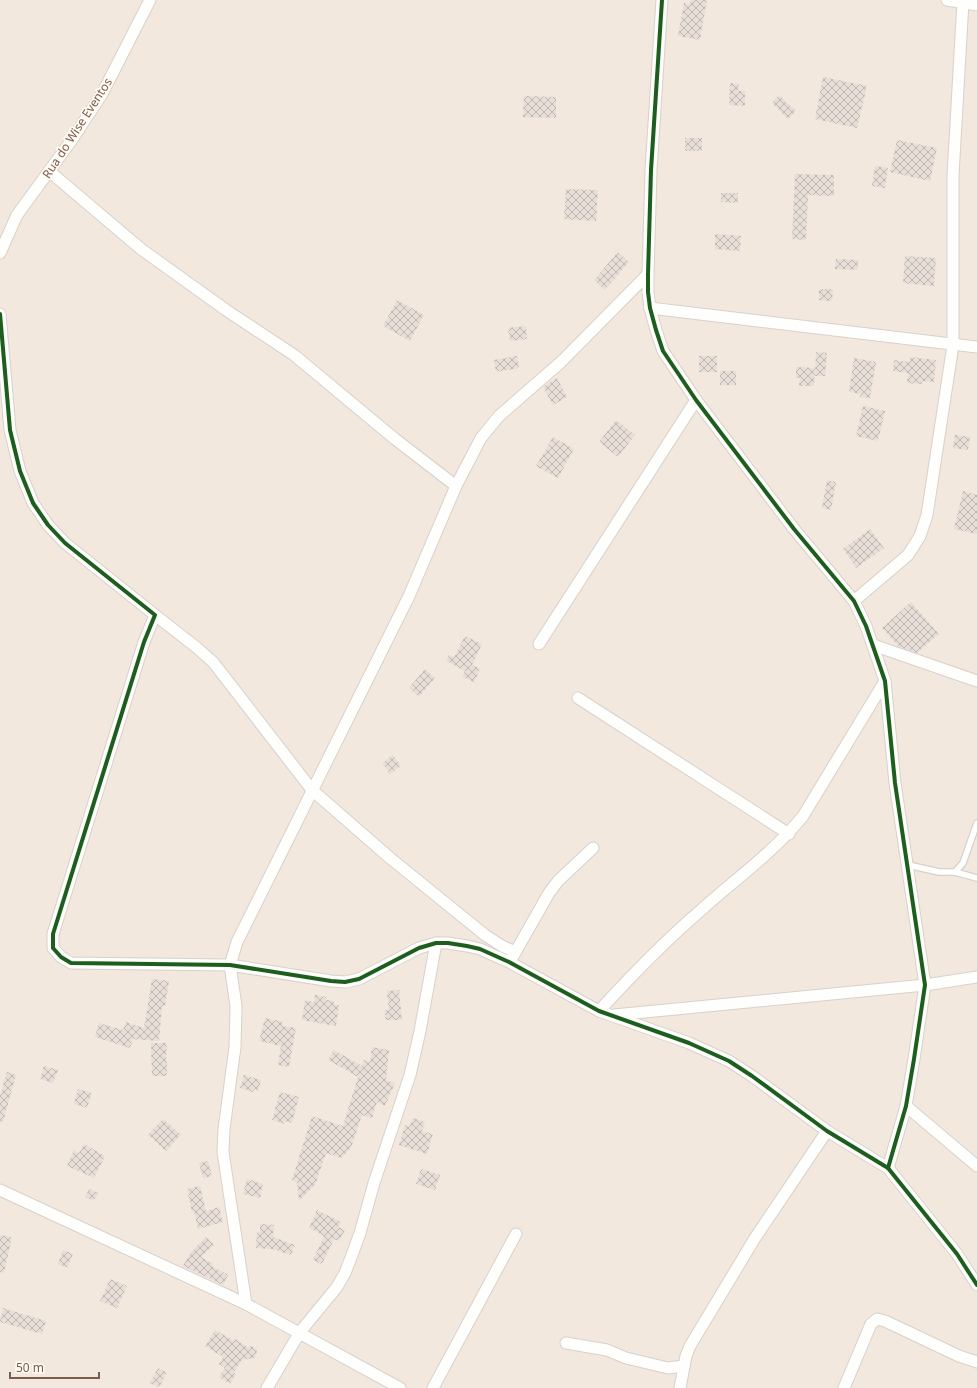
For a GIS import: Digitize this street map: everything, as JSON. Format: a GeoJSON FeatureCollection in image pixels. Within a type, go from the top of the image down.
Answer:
{"type":"FeatureCollection","features":[{"type":"Feature","properties":{"kind":"street","name":"Rua do Wise Eventos"},"geometry":{"type":"LineString","coordinates":[[0,253],[17,215],[102,94],[150,0]]}},
{"type":"Feature","properties":{"kind":"street"},"geometry":{"type":"LineString","coordinates":[[662,0],[651,170],[648,274],[650,308],[656,330],[663,351],[696,400],[794,529],[854,602],[873,645],[885,681],[896,783],[925,985],[906,1106],[888,1168]]}},
{"type":"Feature","properties":{"kind":"street"},"geometry":{"type":"LineString","coordinates":[[948,0],[977,5]]}},
{"type":"Feature","properties":{"kind":"street"},"geometry":{"type":"LineString","coordinates":[[854,602],[908,555],[920,536],[927,515],[953,344],[953,175],[963,2]]}},
{"type":"Feature","properties":{"kind":"street"},"geometry":{"type":"LineString","coordinates":[[49,171],[141,249],[226,310],[294,355],[456,486]]}},
{"type":"Feature","properties":{"kind":"street"},"geometry":{"type":"LineString","coordinates":[[246,1304],[222,1152],[235,1047],[236,1006],[230,965],[237,942],[409,596],[456,486],[481,438],[499,416],[561,362],[648,274]]}},
{"type":"Feature","properties":{"kind":"street"},"geometry":{"type":"LineString","coordinates":[[650,308],[977,347]]}},
{"type":"Feature","properties":{"kind":"street"},"geometry":{"type":"LineString","coordinates":[[0,314],[10,430],[20,471],[33,503],[48,525],[65,543],[213,662],[312,790],[390,858],[479,930],[502,946],[515,952]]}},
{"type":"Feature","properties":{"kind":"street"},"geometry":{"type":"LineString","coordinates":[[539,644],[696,400]]}},
{"type":"Feature","properties":{"kind":"street"},"geometry":{"type":"LineString","coordinates":[[155,615],[144,642],[53,934],[53,948],[60,957],[71,963],[230,965],[345,982],[359,979],[419,948],[436,943],[448,943],[480,949],[509,962],[598,1011],[689,1043],[729,1061],[752,1076],[827,1131],[888,1168],[957,1254],[977,1285]]}},
{"type":"Feature","properties":{"kind":"street"},"geometry":{"type":"LineString","coordinates":[[873,645],[977,681]]}},
{"type":"Feature","properties":{"kind":"street"},"geometry":{"type":"LineString","coordinates":[[598,1011],[651,955],[789,834],[803,816],[885,681]]}},
{"type":"Feature","properties":{"kind":"street"},"geometry":{"type":"LineString","coordinates":[[578,698],[789,834]]}},
{"type":"Feature","properties":{"kind":"street"},"geometry":{"type":"LineString","coordinates":[[509,962],[549,893],[558,881],[593,848]]}},
{"type":"Feature","properties":{"kind":"street"},"geometry":{"type":"LineString","coordinates":[[266,1388],[300,1332],[337,1287],[345,1273],[352,1255],[410,1075],[420,1031],[436,943]]}},
{"type":"Feature","properties":{"kind":"street"},"geometry":{"type":"LineString","coordinates":[[609,1016],[925,985],[977,977]]}},
{"type":"Feature","properties":{"kind":"street"},"geometry":{"type":"LineString","coordinates":[[906,1106],[977,1166]]}},
{"type":"Feature","properties":{"kind":"street"},"geometry":{"type":"LineString","coordinates":[[680,1388],[684,1366],[690,1346],[730,1278],[779,1201],[827,1131]]}},
{"type":"Feature","properties":{"kind":"street"},"geometry":{"type":"LineString","coordinates":[[0,1190],[246,1304],[300,1332],[400,1388]]}},
{"type":"Feature","properties":{"kind":"street"},"geometry":{"type":"LineString","coordinates":[[433,1388],[516,1234]]}},
{"type":"Feature","properties":{"kind":"street"},"geometry":{"type":"LineString","coordinates":[[844,1388],[872,1324],[877,1319],[885,1321],[959,1356],[977,1362]]}},
{"type":"Feature","properties":{"kind":"street"},"geometry":{"type":"LineString","coordinates":[[566,1343],[607,1350],[626,1358],[668,1368],[684,1366]]}},
{"type":"Feature","properties":{"kind":"lane"},"geometry":{"type":"LineString","coordinates":[[955,872],[963,863],[977,823]]}},
{"type":"Feature","properties":{"kind":"lane"},"geometry":{"type":"LineString","coordinates":[[908,865],[939,872],[955,872],[977,878]]}},
{"type":"Feature","properties":{"kind":"shaded area"},"geometry":{"type":"Polygon","coordinates":[[[0,0],[977,0],[977,1388],[0,1388],[0,0]]]}},
{"type":"Feature","properties":{"kind":"building"},"geometry":{"type":"Polygon","coordinates":[[[691,0],[707,0],[700,40],[678,36],[684,3],[690,4],[691,0]]]}},
{"type":"Feature","properties":{"kind":"building"},"geometry":{"type":"Polygon","coordinates":[[[823,77],[867,86],[857,128],[815,119],[823,77]]]}},
{"type":"Feature","properties":{"kind":"building"},"geometry":{"type":"Polygon","coordinates":[[[730,83],[739,84],[738,91],[745,91],[745,106],[729,105],[730,83]]]}},
{"type":"Feature","properties":{"kind":"building"},"geometry":{"type":"Polygon","coordinates":[[[779,95],[796,111],[788,119],[772,103],[779,95]]]}},
{"type":"Feature","properties":{"kind":"building"},"geometry":{"type":"Polygon","coordinates":[[[524,96],[556,97],[556,118],[523,117],[524,96]]]}},
{"type":"Feature","properties":{"kind":"building"},"geometry":{"type":"Polygon","coordinates":[[[685,138],[702,138],[702,151],[685,151],[685,138]]]}},
{"type":"Feature","properties":{"kind":"building"},"geometry":{"type":"Polygon","coordinates":[[[897,140],[937,148],[930,181],[890,172],[897,140]]]}},
{"type":"Feature","properties":{"kind":"building"},"geometry":{"type":"Polygon","coordinates":[[[875,166],[888,168],[885,188],[872,186],[875,166]]]}},
{"type":"Feature","properties":{"kind":"building"},"geometry":{"type":"Polygon","coordinates":[[[795,174],[834,175],[834,196],[808,195],[806,240],[792,239],[795,174]]]}},
{"type":"Feature","properties":{"kind":"building"},"geometry":{"type":"Polygon","coordinates":[[[566,189],[598,190],[596,221],[564,219],[566,189]]]}},
{"type":"Feature","properties":{"kind":"building"},"geometry":{"type":"Polygon","coordinates":[[[721,193],[738,193],[738,203],[721,202],[721,193]]]}},
{"type":"Feature","properties":{"kind":"building"},"geometry":{"type":"Polygon","coordinates":[[[715,234],[741,236],[740,251],[715,249],[715,234]]]}},
{"type":"Feature","properties":{"kind":"building"},"geometry":{"type":"Polygon","coordinates":[[[618,252],[629,262],[605,290],[594,280],[618,252]]]}},
{"type":"Feature","properties":{"kind":"building"},"geometry":{"type":"Polygon","coordinates":[[[905,256],[936,258],[934,286],[903,283],[905,256]]]}},
{"type":"Feature","properties":{"kind":"building"},"geometry":{"type":"Polygon","coordinates":[[[836,259],[858,260],[858,270],[835,269],[836,259]]]}},
{"type":"Feature","properties":{"kind":"building"},"geometry":{"type":"Polygon","coordinates":[[[819,289],[833,289],[832,301],[819,300],[819,289]]]}},
{"type":"Feature","properties":{"kind":"building"},"geometry":{"type":"Polygon","coordinates":[[[397,300],[424,315],[410,341],[383,326],[397,300]]]}},
{"type":"Feature","properties":{"kind":"building"},"geometry":{"type":"Polygon","coordinates":[[[526,326],[527,339],[510,341],[508,328],[526,326]]]}},
{"type":"Feature","properties":{"kind":"building"},"geometry":{"type":"Polygon","coordinates":[[[816,352],[827,353],[825,376],[815,376],[816,352]]]}},
{"type":"Feature","properties":{"kind":"building"},"geometry":{"type":"Polygon","coordinates":[[[517,356],[519,368],[496,372],[494,360],[517,356]]]}},
{"type":"Feature","properties":{"kind":"building"},"geometry":{"type":"Polygon","coordinates":[[[699,356],[717,356],[717,372],[699,372],[699,356]]]}},
{"type":"Feature","properties":{"kind":"building"},"geometry":{"type":"Polygon","coordinates":[[[910,357],[936,360],[934,382],[922,381],[922,384],[907,383],[908,373],[893,371],[894,360],[910,362],[910,357]]]}},
{"type":"Feature","properties":{"kind":"building"},"geometry":{"type":"Polygon","coordinates":[[[854,358],[876,362],[870,398],[860,397],[861,394],[849,392],[854,358]]]}},
{"type":"Feature","properties":{"kind":"building"},"geometry":{"type":"Polygon","coordinates":[[[796,367],[815,368],[814,386],[799,386],[800,378],[796,378],[796,367]]]}},
{"type":"Feature","properties":{"kind":"building"},"geometry":{"type":"Polygon","coordinates":[[[720,371],[736,371],[736,385],[720,385],[720,371]]]}},
{"type":"Feature","properties":{"kind":"building"},"geometry":{"type":"Polygon","coordinates":[[[557,378],[567,397],[553,405],[543,387],[557,378]]]}},
{"type":"Feature","properties":{"kind":"building"},"geometry":{"type":"Polygon","coordinates":[[[863,406],[885,411],[878,441],[856,436],[863,406]]]}},
{"type":"Feature","properties":{"kind":"building"},"geometry":{"type":"Polygon","coordinates":[[[616,420],[635,435],[618,457],[599,442],[616,420]]]}},
{"type":"Feature","properties":{"kind":"building"},"geometry":{"type":"Polygon","coordinates":[[[955,435],[970,437],[968,450],[953,448],[955,435]]]}},
{"type":"Feature","properties":{"kind":"building"},"geometry":{"type":"Polygon","coordinates":[[[553,437],[574,449],[558,478],[536,466],[553,437]]]}},
{"type":"Feature","properties":{"kind":"building"},"geometry":{"type":"Polygon","coordinates":[[[827,480],[836,482],[831,510],[822,508],[827,480]]]}},
{"type":"Feature","properties":{"kind":"building"},"geometry":{"type":"Polygon","coordinates":[[[963,491],[977,495],[977,534],[954,529],[963,491]]]}},
{"type":"Feature","properties":{"kind":"building"},"geometry":{"type":"Polygon","coordinates":[[[870,529],[884,548],[856,568],[843,549],[870,529]]]}},
{"type":"Feature","properties":{"kind":"building"},"geometry":{"type":"Polygon","coordinates":[[[911,602],[939,634],[917,653],[898,646],[882,628],[911,602]]]}},
{"type":"Feature","properties":{"kind":"building"},"geometry":{"type":"Polygon","coordinates":[[[465,636],[482,644],[472,665],[480,669],[474,682],[462,677],[465,671],[446,661],[449,655],[454,657],[465,636]]]}},
{"type":"Feature","properties":{"kind":"building"},"geometry":{"type":"Polygon","coordinates":[[[425,669],[435,678],[419,697],[409,688],[425,669]]]}},
{"type":"Feature","properties":{"kind":"building"},"geometry":{"type":"Polygon","coordinates":[[[393,755],[401,766],[390,774],[382,763],[393,755]]]}},
{"type":"Feature","properties":{"kind":"building"},"geometry":{"type":"Polygon","coordinates":[[[152,979],[169,981],[165,1006],[162,1006],[159,1041],[133,1039],[130,1048],[95,1037],[99,1023],[123,1030],[126,1022],[144,1028],[152,979]]]}},
{"type":"Feature","properties":{"kind":"building"},"geometry":{"type":"Polygon","coordinates":[[[399,990],[402,1020],[385,1020],[385,1010],[389,1010],[387,991],[399,990]]]}},
{"type":"Feature","properties":{"kind":"building"},"geometry":{"type":"Polygon","coordinates":[[[315,995],[326,997],[326,1000],[334,1001],[334,1005],[339,1005],[336,1026],[302,1020],[305,1000],[314,1002],[315,995]]]}},
{"type":"Feature","properties":{"kind":"building"},"geometry":{"type":"Polygon","coordinates":[[[265,1018],[283,1022],[282,1026],[296,1028],[289,1067],[278,1065],[281,1046],[259,1041],[265,1018]]]}},
{"type":"Feature","properties":{"kind":"building"},"geometry":{"type":"Polygon","coordinates":[[[151,1043],[167,1043],[167,1076],[152,1076],[151,1043]]]}},
{"type":"Feature","properties":{"kind":"building"},"geometry":{"type":"Polygon","coordinates":[[[372,1047],[389,1050],[386,1080],[395,1083],[385,1106],[377,1102],[372,1118],[362,1115],[351,1148],[341,1158],[326,1153],[315,1185],[299,1201],[297,1182],[292,1180],[312,1116],[343,1126],[358,1077],[328,1060],[334,1050],[362,1066],[364,1060],[370,1062],[372,1047]]]}},
{"type":"Feature","properties":{"kind":"building"},"geometry":{"type":"Polygon","coordinates":[[[44,1066],[58,1070],[53,1083],[40,1079],[44,1066]]]}},
{"type":"Feature","properties":{"kind":"building"},"geometry":{"type":"Polygon","coordinates":[[[7,1072],[16,1075],[3,1122],[0,1121],[0,1096],[7,1072]]]}},
{"type":"Feature","properties":{"kind":"building"},"geometry":{"type":"Polygon","coordinates":[[[244,1075],[261,1080],[258,1091],[254,1089],[253,1092],[240,1088],[244,1075]]]}},
{"type":"Feature","properties":{"kind":"building"},"geometry":{"type":"Polygon","coordinates":[[[78,1089],[92,1093],[87,1108],[74,1104],[78,1089]]]}},
{"type":"Feature","properties":{"kind":"building"},"geometry":{"type":"Polygon","coordinates":[[[280,1092],[299,1097],[292,1123],[284,1121],[284,1124],[272,1120],[280,1092]]]}},
{"type":"Feature","properties":{"kind":"building"},"geometry":{"type":"Polygon","coordinates":[[[413,1118],[425,1122],[422,1131],[433,1134],[427,1154],[399,1145],[405,1125],[409,1127],[413,1118]]]}},
{"type":"Feature","properties":{"kind":"building"},"geometry":{"type":"Polygon","coordinates":[[[163,1119],[181,1135],[166,1151],[148,1135],[163,1119]]]}},
{"type":"Feature","properties":{"kind":"building"},"geometry":{"type":"Polygon","coordinates":[[[84,1144],[105,1156],[94,1178],[67,1166],[74,1150],[79,1153],[84,1144]]]}},
{"type":"Feature","properties":{"kind":"building"},"geometry":{"type":"Polygon","coordinates":[[[208,1161],[212,1176],[203,1178],[199,1163],[208,1161]]]}},
{"type":"Feature","properties":{"kind":"building"},"geometry":{"type":"Polygon","coordinates":[[[421,1169],[440,1175],[435,1190],[416,1184],[421,1169]]]}},
{"type":"Feature","properties":{"kind":"building"},"geometry":{"type":"Polygon","coordinates":[[[247,1179],[263,1184],[260,1198],[243,1194],[247,1179]]]}},
{"type":"Feature","properties":{"kind":"building"},"geometry":{"type":"Polygon","coordinates":[[[200,1186],[206,1211],[219,1207],[223,1222],[198,1229],[194,1211],[192,1212],[187,1189],[200,1186]]]}},
{"type":"Feature","properties":{"kind":"building"},"geometry":{"type":"Polygon","coordinates":[[[89,1189],[98,1193],[94,1201],[85,1197],[89,1189]]]}},
{"type":"Feature","properties":{"kind":"building"},"geometry":{"type":"Polygon","coordinates":[[[317,1210],[341,1222],[338,1227],[345,1230],[339,1241],[334,1239],[322,1264],[313,1260],[324,1236],[309,1228],[317,1210]]]}},
{"type":"Feature","properties":{"kind":"building"},"geometry":{"type":"Polygon","coordinates":[[[260,1224],[274,1225],[273,1237],[295,1245],[291,1255],[273,1249],[256,1248],[257,1232],[260,1232],[260,1224]]]}},
{"type":"Feature","properties":{"kind":"building"},"geometry":{"type":"Polygon","coordinates":[[[0,1235],[12,1237],[4,1273],[0,1272],[0,1235]]]}},
{"type":"Feature","properties":{"kind":"building"},"geometry":{"type":"Polygon","coordinates":[[[206,1237],[214,1245],[201,1257],[213,1264],[212,1266],[228,1275],[223,1285],[183,1266],[191,1252],[206,1237]]]}},
{"type":"Feature","properties":{"kind":"building"},"geometry":{"type":"Polygon","coordinates":[[[63,1250],[73,1254],[67,1268],[58,1264],[63,1250]]]}},
{"type":"Feature","properties":{"kind":"building"},"geometry":{"type":"Polygon","coordinates":[[[110,1279],[127,1286],[117,1308],[100,1301],[110,1279]]]}},
{"type":"Feature","properties":{"kind":"building"},"geometry":{"type":"Polygon","coordinates":[[[3,1308],[46,1321],[42,1334],[0,1322],[3,1308]]]}},
{"type":"Feature","properties":{"kind":"building"},"geometry":{"type":"Polygon","coordinates":[[[215,1330],[234,1341],[235,1339],[248,1347],[252,1346],[257,1350],[254,1358],[242,1360],[234,1373],[236,1374],[230,1384],[219,1377],[225,1368],[219,1364],[223,1357],[205,1346],[215,1330]]]}},
{"type":"Feature","properties":{"kind":"building"},"geometry":{"type":"Polygon","coordinates":[[[158,1368],[167,1373],[159,1387],[150,1383],[158,1368]]]}},
{"type":"Feature","properties":{"kind":"cycle path"},"geometry":{"type":"LineString","coordinates":[[662,0],[651,170],[648,274],[650,308],[656,330],[663,351],[696,400],[794,529],[854,601],[866,626],[885,681],[895,783],[925,985],[906,1106],[888,1168]]}},
{"type":"Feature","properties":{"kind":"cycle path"},"geometry":{"type":"LineString","coordinates":[[0,314],[10,430],[20,471],[33,503],[48,525],[65,543],[155,615],[144,642],[53,934],[53,948],[61,957],[71,963],[230,965],[345,982],[359,979],[419,948],[436,943],[448,943],[480,949],[509,962],[599,1011],[689,1043],[729,1061],[752,1076],[827,1131],[888,1168],[957,1254],[977,1285]]}}]}
